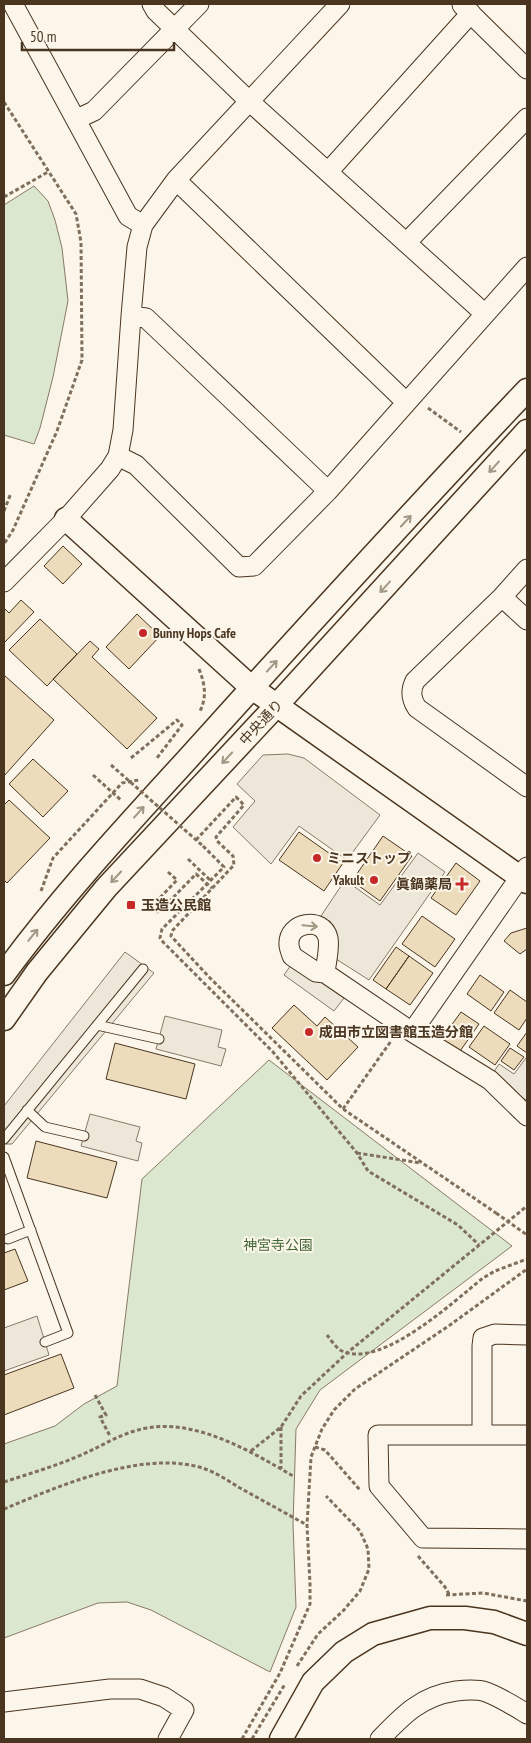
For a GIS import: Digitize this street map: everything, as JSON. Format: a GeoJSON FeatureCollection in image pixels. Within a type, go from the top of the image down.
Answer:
{"type":"FeatureCollection","features":[{"type":"Feature","properties":{"kind":"street"},"geometry":{"type":"LineString","coordinates":[[13,4],[128,216],[143,225]]}},
{"type":"Feature","properties":{"kind":"street"},"geometry":{"type":"LineString","coordinates":[[152,4],[156,11],[249,101],[484,313]]}},
{"type":"Feature","properties":{"kind":"street"},"geometry":{"type":"LineString","coordinates":[[77,119],[94,111],[199,4]]}},
{"type":"Feature","properties":{"kind":"street"},"geometry":{"type":"LineString","coordinates":[[4,582],[66,519],[118,456],[123,430],[137,247],[143,225],[176,180],[340,4]]}},
{"type":"Feature","properties":{"kind":"street"},"geometry":{"type":"LineString","coordinates":[[328,172],[466,8],[527,70]]}},
{"type":"Feature","properties":{"kind":"street"},"geometry":{"type":"LineString","coordinates":[[406,243],[527,118]]}},
{"type":"Feature","properties":{"kind":"street"},"geometry":{"type":"LineString","coordinates":[[176,180],[408,399]]}},
{"type":"Feature","properties":{"kind":"street"},"geometry":{"type":"LineString","coordinates":[[118,456],[136,465],[239,567],[254,566],[328,490],[527,267]]}},
{"type":"Feature","properties":{"kind":"street"},"geometry":{"type":"LineString","coordinates":[[131,316],[146,318],[328,490]]}},
{"type":"Feature","properties":{"kind":"street","name":"中央通り"},"geometry":{"type":"LineString","coordinates":[[4,1019],[37,972],[106,888],[276,706],[515,433],[527,390]]}},
{"type":"Feature","properties":{"kind":"street","name":"中央通り"},"geometry":{"type":"LineString","coordinates":[[4,974],[83,874],[252,688],[515,433]]}},
{"type":"Feature","properties":{"kind":"street"},"geometry":{"type":"LineString","coordinates":[[66,519],[252,688],[525,876],[412,1032]]}},
{"type":"Feature","properties":{"kind":"street"},"geometry":{"type":"LineString","coordinates":[[527,569],[502,597],[415,681],[411,695],[417,708],[527,787]]}},
{"type":"Feature","properties":{"kind":"street"},"geometry":{"type":"LineString","coordinates":[[502,597],[527,620]]}},
{"type":"Feature","properties":{"kind":"street"},"geometry":{"type":"LineString","coordinates":[[325,973],[412,1032],[490,1080],[527,1116]]}},
{"type":"Feature","properties":{"kind":"street"},"geometry":{"type":"LineString","coordinates":[[482,1435],[482,1346],[484,1338],[495,1334],[527,1335]]}},
{"type":"Feature","properties":{"kind":"street"},"geometry":{"type":"LineString","coordinates":[[527,1435],[378,1435],[378,1486],[423,1538],[527,1539]]}},
{"type":"Feature","properties":{"kind":"street"},"geometry":{"type":"LineString","coordinates":[[281,1739],[313,1682],[344,1652],[373,1634],[430,1618],[465,1618],[494,1622],[527,1634]]}},
{"type":"Feature","properties":{"kind":"street"},"geometry":{"type":"LineString","coordinates":[[4,1702],[110,1690],[140,1690],[164,1697],[184,1710],[168,1739]]}},
{"type":"Feature","properties":{"kind":"street"},"geometry":{"type":"LineString","coordinates":[[380,1739],[402,1716],[422,1702],[442,1693],[466,1690],[485,1692],[527,1714]]}},
{"type":"Feature","properties":{"kind":"lane"},"geometry":{"type":"LineString","coordinates":[[4,1138],[143,969]]}},
{"type":"Feature","properties":{"kind":"lane"},"geometry":{"type":"LineString","coordinates":[[97,1025],[159,1039]]}},
{"type":"Feature","properties":{"kind":"lane"},"geometry":{"type":"LineString","coordinates":[[27,1110],[45,1126],[84,1136]]}},
{"type":"Feature","properties":{"kind":"lane"},"geometry":{"type":"LineString","coordinates":[[4,1157],[68,1333],[45,1342]]}},
{"type":"Feature","properties":{"kind":"lane"},"geometry":{"type":"LineString","coordinates":[[8,1239],[31,1230]]}},
{"type":"Feature","properties":{"kind":"path"},"geometry":{"type":"LineString","coordinates":[[4,102],[76,214],[81,242],[82,360],[57,431],[13,530],[4,544]]}},
{"type":"Feature","properties":{"kind":"path"},"geometry":{"type":"LineString","coordinates":[[4,197],[48,172]]}},
{"type":"Feature","properties":{"kind":"path"},"geometry":{"type":"LineString","coordinates":[[408,399],[465,435]]}},
{"type":"Feature","properties":{"kind":"path"},"geometry":{"type":"LineString","coordinates":[[4,511],[11,492]]}},
{"type":"Feature","properties":{"kind":"path"},"geometry":{"type":"LineString","coordinates":[[197,665],[205,688],[204,702],[198,717]]}},
{"type":"Feature","properties":{"kind":"path"},"geometry":{"type":"LineString","coordinates":[[131,758],[177,720],[182,725],[156,763],[164,758]]}},
{"type":"Feature","properties":{"kind":"path"},"geometry":{"type":"LineString","coordinates":[[111,765],[224,866],[162,929],[160,938],[273,1052],[357,1153],[368,1171],[458,1225],[479,1245]]}},
{"type":"Feature","properties":{"kind":"path"},"geometry":{"type":"LineString","coordinates":[[93,774],[122,801]]}},
{"type":"Feature","properties":{"kind":"path"},"geometry":{"type":"LineString","coordinates":[[41,892],[53,858],[122,783],[145,778]]}},
{"type":"Feature","properties":{"kind":"path"},"geometry":{"type":"LineString","coordinates":[[196,840],[236,796],[244,805],[216,837],[217,841],[233,856],[234,865],[172,931],[171,936],[210,978],[343,1109],[527,1235]]}},
{"type":"Feature","properties":{"kind":"path"},"geometry":{"type":"LineString","coordinates":[[188,859],[210,880]]}},
{"type":"Feature","properties":{"kind":"path"},"geometry":{"type":"LineString","coordinates":[[168,872],[177,880],[153,905],[158,913],[196,874],[212,888]]}},
{"type":"Feature","properties":{"kind":"path"},"geometry":{"type":"LineString","coordinates":[[343,1109],[393,1038],[412,1032]]}},
{"type":"Feature","properties":{"kind":"path"},"geometry":{"type":"LineString","coordinates":[[357,1153],[422,1163]]}},
{"type":"Feature","properties":{"kind":"path"},"geometry":{"type":"LineString","coordinates":[[251,1451],[281,1427],[301,1396],[347,1353],[527,1206]]}},
{"type":"Feature","properties":{"kind":"path"},"geometry":{"type":"LineString","coordinates":[[327,1335],[340,1350],[347,1353],[372,1352],[386,1348],[416,1331],[483,1278],[495,1271],[527,1259]]}},
{"type":"Feature","properties":{"kind":"path"},"geometry":{"type":"LineString","coordinates":[[242,1739],[276,1682],[310,1604],[307,1525],[311,1457],[322,1430],[334,1410],[355,1389],[450,1325],[527,1269]]}},
{"type":"Feature","properties":{"kind":"path"},"geometry":{"type":"LineString","coordinates":[[95,1395],[106,1415],[100,1417],[110,1436]]}},
{"type":"Feature","properties":{"kind":"path"},"geometry":{"type":"LineString","coordinates":[[281,1427],[281,1469]]}},
{"type":"Feature","properties":{"kind":"path"},"geometry":{"type":"LineString","coordinates":[[4,1482],[78,1457],[118,1436],[148,1428],[177,1428],[198,1432],[251,1451],[293,1476]]}},
{"type":"Feature","properties":{"kind":"path"},"geometry":{"type":"LineString","coordinates":[[4,1508],[70,1482],[101,1473],[136,1466],[168,1463],[200,1467],[218,1475],[307,1525]]}},
{"type":"Feature","properties":{"kind":"path"},"geometry":{"type":"LineString","coordinates":[[326,1496],[360,1531],[368,1549],[369,1569],[360,1591]]}},
{"type":"Feature","properties":{"kind":"green space"},"geometry":{"type":"Polygon","coordinates":[[[34,186],[48,201],[55,220],[62,248],[68,301],[53,377],[34,444],[4,435],[4,205],[34,186]]]}},
{"type":"Feature","properties":{"kind":"green space","name":"神宮寺公園"},"geometry":{"type":"Polygon","coordinates":[[[269,1060],[512,1246],[320,1390],[296,1429],[293,1524],[296,1607],[270,1672],[151,1610],[127,1602],[98,1603],[4,1638],[4,1444],[55,1426],[84,1404],[117,1386],[142,1179],[269,1060]]]}},
{"type":"Feature","properties":{"kind":"shaded area"},"geometry":{"type":"Polygon","coordinates":[[[288,754],[304,758],[380,815],[347,860],[299,826],[271,864],[233,827],[255,801],[237,784],[263,755],[288,754]]]}},
{"type":"Feature","properties":{"kind":"shaded area"},"geometry":{"type":"Polygon","coordinates":[[[418,853],[445,872],[369,980],[336,959],[338,943],[335,932],[321,916],[345,880],[380,905],[418,853]]]}},
{"type":"Feature","properties":{"kind":"shaded area"},"geometry":{"type":"Polygon","coordinates":[[[125,952],[154,973],[12,1144],[4,1144],[4,1106],[125,952]]]}},
{"type":"Feature","properties":{"kind":"shaded area"},"geometry":{"type":"Polygon","coordinates":[[[293,962],[344,998],[334,1011],[284,975],[293,962]]]}},
{"type":"Feature","properties":{"kind":"shaded area"},"geometry":{"type":"Polygon","coordinates":[[[165,1016],[222,1030],[218,1047],[226,1049],[221,1066],[156,1049],[165,1016]]]}},
{"type":"Feature","properties":{"kind":"shaded area"},"geometry":{"type":"Polygon","coordinates":[[[526,1058],[527,1101],[491,1076],[499,1064],[514,1074],[526,1058]]]}},
{"type":"Feature","properties":{"kind":"shaded area"},"geometry":{"type":"Polygon","coordinates":[[[90,1114],[140,1127],[136,1141],[142,1143],[138,1161],[81,1146],[90,1114]]]}},
{"type":"Feature","properties":{"kind":"shaded area"},"geometry":{"type":"Polygon","coordinates":[[[37,1316],[49,1355],[4,1371],[4,1328],[37,1316]]]}},
{"type":"Feature","properties":{"kind":"building"},"geometry":{"type":"Polygon","coordinates":[[[63,546],[82,564],[63,584],[44,566],[63,546]]]}},
{"type":"Feature","properties":{"kind":"building"},"geometry":{"type":"Polygon","coordinates":[[[21,600],[34,612],[4,643],[4,608],[9,613],[21,600]]]}},
{"type":"Feature","properties":{"kind":"building"},"geometry":{"type":"Polygon","coordinates":[[[137,614],[160,636],[129,669],[106,647],[137,614]]]}},
{"type":"Feature","properties":{"kind":"building"},"geometry":{"type":"Polygon","coordinates":[[[40,619],[77,654],[47,686],[9,650],[40,619]]]}},
{"type":"Feature","properties":{"kind":"building"},"geometry":{"type":"Polygon","coordinates":[[[90,641],[99,649],[92,657],[157,718],[127,749],[53,679],[90,641]]]}},
{"type":"Feature","properties":{"kind":"building"},"geometry":{"type":"Polygon","coordinates":[[[4,675],[54,720],[4,776],[4,675]]]}},
{"type":"Feature","properties":{"kind":"building"},"geometry":{"type":"Polygon","coordinates":[[[33,759],[68,791],[43,817],[9,784],[33,759]]]}},
{"type":"Feature","properties":{"kind":"building"},"geometry":{"type":"Polygon","coordinates":[[[9,800],[50,838],[7,883],[4,880],[4,805],[9,800]]]}},
{"type":"Feature","properties":{"kind":"building"},"geometry":{"type":"Polygon","coordinates":[[[299,832],[343,863],[324,891],[279,860],[299,832]]]}},
{"type":"Feature","properties":{"kind":"building"},"geometry":{"type":"Polygon","coordinates":[[[383,836],[412,856],[380,901],[352,881],[383,836]]]}},
{"type":"Feature","properties":{"kind":"building"},"geometry":{"type":"Polygon","coordinates":[[[456,863],[480,881],[456,915],[431,898],[456,863]]]}},
{"type":"Feature","properties":{"kind":"building"},"geometry":{"type":"Polygon","coordinates":[[[422,916],[455,939],[435,967],[402,944],[422,916]]]}},
{"type":"Feature","properties":{"kind":"building"},"geometry":{"type":"Polygon","coordinates":[[[527,928],[527,949],[520,954],[504,941],[511,933],[527,928]]]}},
{"type":"Feature","properties":{"kind":"building"},"geometry":{"type":"Polygon","coordinates":[[[396,947],[409,956],[386,989],[373,980],[396,947]]]}},
{"type":"Feature","properties":{"kind":"building"},"geometry":{"type":"Polygon","coordinates":[[[409,956],[433,973],[410,1005],[386,989],[409,956]]]}},
{"type":"Feature","properties":{"kind":"building"},"geometry":{"type":"Polygon","coordinates":[[[480,975],[504,992],[491,1011],[467,994],[480,975]]]}},
{"type":"Feature","properties":{"kind":"building"},"geometry":{"type":"Polygon","coordinates":[[[510,990],[527,1002],[527,1018],[519,1030],[494,1013],[510,990]]]}},
{"type":"Feature","properties":{"kind":"building"},"geometry":{"type":"Polygon","coordinates":[[[294,1005],[317,1026],[325,1017],[358,1047],[327,1080],[272,1028],[294,1005]]]}},
{"type":"Feature","properties":{"kind":"building"},"geometry":{"type":"Polygon","coordinates":[[[461,1012],[479,1024],[458,1054],[440,1041],[461,1012]]]}},
{"type":"Feature","properties":{"kind":"building"},"geometry":{"type":"Polygon","coordinates":[[[484,1026],[510,1044],[495,1065],[469,1047],[484,1026]]]}},
{"type":"Feature","properties":{"kind":"building"},"geometry":{"type":"Polygon","coordinates":[[[527,1032],[527,1053],[517,1046],[527,1032]]]}},
{"type":"Feature","properties":{"kind":"building"},"geometry":{"type":"Polygon","coordinates":[[[115,1043],[195,1064],[186,1099],[106,1079],[115,1043]]]}},
{"type":"Feature","properties":{"kind":"building"},"geometry":{"type":"Polygon","coordinates":[[[510,1048],[524,1057],[514,1070],[501,1061],[510,1048]]]}},
{"type":"Feature","properties":{"kind":"building"},"geometry":{"type":"Polygon","coordinates":[[[36,1141],[117,1162],[107,1198],[27,1178],[36,1141]]]}},
{"type":"Feature","properties":{"kind":"building"},"geometry":{"type":"Polygon","coordinates":[[[15,1249],[28,1281],[4,1290],[4,1253],[15,1249]]]}},
{"type":"Feature","properties":{"kind":"building"},"geometry":{"type":"Polygon","coordinates":[[[61,1354],[74,1388],[4,1415],[4,1375],[61,1354]]]}},
{"type":"Feature","properties":{"kind":"place","name":"Bunny Hops Cafe"},"geometry":{"type":"Point","coordinates":[143,633]}},
{"type":"Feature","properties":{"kind":"place","name":"ミニストップ"},"geometry":{"type":"Point","coordinates":[317,858]}},
{"type":"Feature","properties":{"kind":"place","name":"Yakult"},"geometry":{"type":"Point","coordinates":[374,880]}},
{"type":"Feature","properties":{"kind":"place","name":"眞鍋薬局"},"geometry":{"type":"Point","coordinates":[462,884]}},
{"type":"Feature","properties":{"kind":"place","name":"玉造公民館"},"geometry":{"type":"Point","coordinates":[131,905]}},
{"type":"Feature","properties":{"kind":"place","name":"成田市立図書館玉造分館"},"geometry":{"type":"Point","coordinates":[309,1032]}}]}
